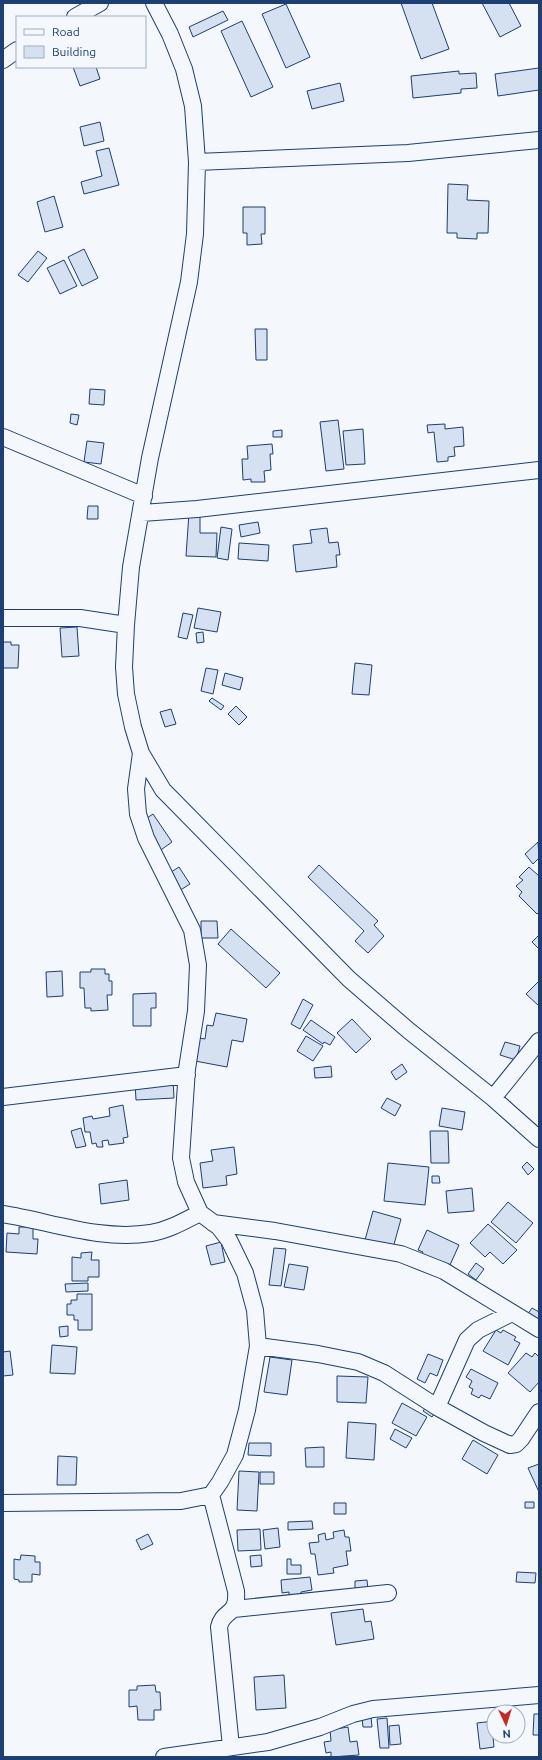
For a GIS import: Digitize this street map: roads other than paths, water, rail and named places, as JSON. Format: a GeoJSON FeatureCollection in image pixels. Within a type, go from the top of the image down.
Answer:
{"type":"FeatureCollection","features":[{"type":"Feature","properties":{"kind":"street"},"geometry":{"type":"LineString","coordinates":[[77,16],[100,3]]}},
{"type":"Feature","properties":{"kind":"street"},"geometry":{"type":"LineString","coordinates":[[154,3],[170,34],[186,77],[193,106],[197,162],[195,234],[189,282],[150,458],[142,513],[131,567],[124,667],[126,694],[133,727],[141,753],[163,790],[349,979],[408,1030],[493,1098],[539,1139]]}},
{"type":"Feature","properties":{"kind":"street"},"geometry":{"type":"LineString","coordinates":[[3,60],[16,51]]}},
{"type":"Feature","properties":{"kind":"street"},"geometry":{"type":"LineString","coordinates":[[197,162],[408,152],[539,140]]}},
{"type":"Feature","properties":{"kind":"street"},"geometry":{"type":"LineString","coordinates":[[3,437],[144,496]]}},
{"type":"Feature","properties":{"kind":"street"},"geometry":{"type":"LineString","coordinates":[[142,513],[252,503],[539,470]]}},
{"type":"Feature","properties":{"kind":"street"},"geometry":{"type":"LineString","coordinates":[[3,618],[80,618],[126,624]]}},
{"type":"Feature","properties":{"kind":"street"},"geometry":{"type":"LineString","coordinates":[[3,1503],[181,1501],[211,1495],[235,1455],[247,1410],[258,1346],[255,1310],[245,1274],[229,1240],[219,1228],[200,1213],[186,1182],[181,1158],[187,1075],[196,1011],[198,965],[192,930],[146,838],[138,814],[136,789],[141,753]]}},
{"type":"Feature","properties":{"kind":"street"},"geometry":{"type":"LineString","coordinates":[[493,1098],[539,1040]]}},
{"type":"Feature","properties":{"kind":"street"},"geometry":{"type":"LineString","coordinates":[[3,1097],[187,1075]]}},
{"type":"Feature","properties":{"kind":"street"},"geometry":{"type":"LineString","coordinates":[[3,1214],[66,1228],[122,1235],[152,1233],[171,1227],[200,1213]]}},
{"type":"Feature","properties":{"kind":"street"},"geometry":{"type":"LineString","coordinates":[[213,1223],[303,1236],[401,1254],[444,1271],[539,1329]]}},
{"type":"Feature","properties":{"kind":"street"},"geometry":{"type":"LineString","coordinates":[[437,1407],[467,1340],[478,1330],[512,1313]]}},
{"type":"Feature","properties":{"kind":"street"},"geometry":{"type":"LineString","coordinates":[[258,1346],[318,1354],[358,1362],[384,1373],[437,1407],[484,1433],[510,1445],[516,1444],[521,1439],[539,1412]]}},
{"type":"Feature","properties":{"kind":"street"},"geometry":{"type":"LineString","coordinates":[[211,1495],[236,1591],[237,1601],[234,1609],[220,1621],[219,1627],[232,1747]]}},
{"type":"Feature","properties":{"kind":"street"},"geometry":{"type":"LineString","coordinates":[[234,1609],[388,1593]]}},
{"type":"Feature","properties":{"kind":"street"},"geometry":{"type":"LineString","coordinates":[[164,1757],[268,1742],[320,1727],[353,1714],[373,1710],[539,1695]]}}]}
